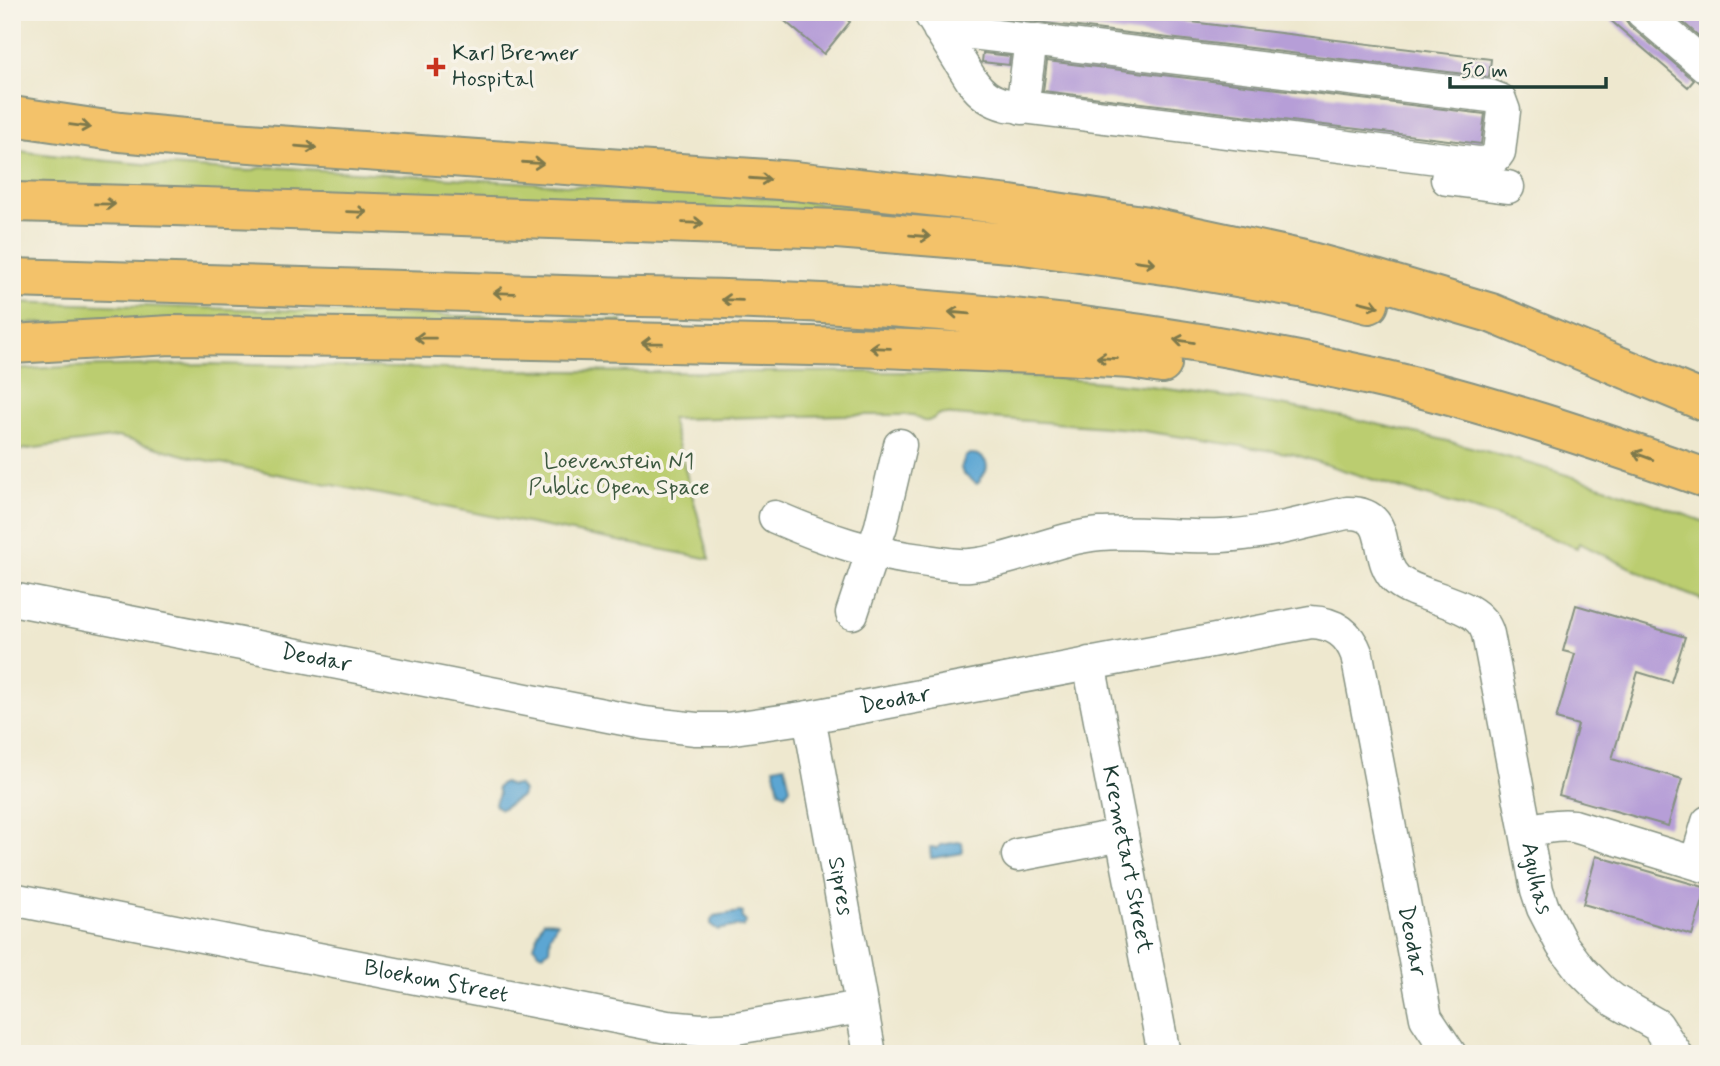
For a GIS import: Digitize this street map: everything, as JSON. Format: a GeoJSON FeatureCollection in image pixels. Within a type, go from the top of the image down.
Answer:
{"type":"FeatureCollection","features":[{"type":"Feature","properties":{"kind":"highway"},"geometry":{"type":"LineString","coordinates":[[12,116],[120,132],[206,140],[795,181],[1010,205],[1142,225],[1300,259],[1375,278],[1491,313],[1708,404]]}},
{"type":"Feature","properties":{"kind":"highway"},"geometry":{"type":"LineString","coordinates":[[12,202],[202,206],[836,229],[1010,243],[1179,267],[1323,292],[1443,321],[1606,369],[1708,404]]}},
{"type":"Feature","properties":{"kind":"highway"},"geometry":{"type":"LineString","coordinates":[[12,278],[839,304],[1003,317],[1167,339],[1371,376],[1490,407],[1591,438],[1708,479]]}},
{"type":"Feature","properties":{"kind":"highway"},"geometry":{"type":"LineString","coordinates":[[12,344],[171,335],[398,337],[1061,355],[1131,359],[1490,407]]}},
{"type":"Feature","properties":{"kind":"street"},"geometry":{"type":"LineString","coordinates":[[1642,12],[1708,68]]}},
{"type":"Feature","properties":{"kind":"street"},"geometry":{"type":"LineString","coordinates":[[934,21],[1031,40],[1490,96],[1500,100],[1504,111],[1499,152],[1490,161],[1478,163],[995,102],[978,89],[934,21]]}},
{"type":"Feature","properties":{"kind":"street"},"geometry":{"type":"LineString","coordinates":[[1031,40],[1013,114],[1037,129],[1508,187]]}},
{"type":"Feature","properties":{"kind":"street"},"geometry":{"type":"LineString","coordinates":[[852,612],[873,552],[900,445]]}},
{"type":"Feature","properties":{"kind":"street","name":"Agulhas"},"geometry":{"type":"LineString","coordinates":[[775,517],[814,534],[873,552],[968,565],[1096,535],[1118,533],[1224,536],[1248,534],[1347,513],[1361,513],[1370,518],[1378,527],[1390,573],[1400,582],[1476,616],[1487,629],[1537,890],[1543,908],[1566,952],[1581,970],[1602,992],[1657,1025],[1676,1054]]}},
{"type":"Feature","properties":{"kind":"street","name":"Deodar"},"geometry":{"type":"LineString","coordinates":[[12,599],[664,726],[706,729],[727,729],[809,718],[1089,663],[1322,622],[1333,626],[1349,638],[1357,654],[1426,1018],[1450,1054]]}},
{"type":"Feature","properties":{"kind":"street","name":"Kremetart Street"},"geometry":{"type":"LineString","coordinates":[[1089,663],[1164,1054]]}},
{"type":"Feature","properties":{"kind":"street","name":"Sipres"},"geometry":{"type":"LineString","coordinates":[[809,718],[870,1054]]}},
{"type":"Feature","properties":{"kind":"street"},"geometry":{"type":"LineString","coordinates":[[1527,831],[1546,826],[1574,826],[1702,864],[1708,822]]}},
{"type":"Feature","properties":{"kind":"street"},"geometry":{"type":"LineString","coordinates":[[1018,855],[1122,835]]}},
{"type":"Feature","properties":{"kind":"street","name":"Bloekom Street"},"geometry":{"type":"LineString","coordinates":[[12,899],[667,1027],[701,1030],[736,1028],[861,1007]]}},
{"type":"Feature","properties":{"kind":"green space"},"geometry":{"type":"Polygon","coordinates":[[[12,150],[191,168],[251,171],[272,167],[761,197],[1063,227],[12,186],[12,150]]]}},
{"type":"Feature","properties":{"kind":"green space"},"geometry":{"type":"Polygon","coordinates":[[[12,302],[622,321],[621,329],[12,324],[12,302]]]}},
{"type":"Feature","properties":{"kind":"green space","name":"Loevenstein N1 Public Open Space"},"geometry":{"type":"Polygon","coordinates":[[[208,364],[979,374],[1105,382],[1264,402],[1457,443],[1583,480],[1708,523],[1708,602],[1579,543],[1577,548],[1495,516],[1293,454],[1131,429],[940,414],[927,421],[913,415],[671,419],[710,559],[195,458],[118,437],[12,451],[12,370],[208,364]]]}},
{"type":"Feature","properties":{"kind":"water"},"geometry":{"type":"Polygon","coordinates":[[[970,454],[980,456],[987,466],[977,484],[963,474],[961,468],[965,457],[970,454]]]}},
{"type":"Feature","properties":{"kind":"water"},"geometry":{"type":"Polygon","coordinates":[[[785,765],[790,788],[785,794],[779,791],[774,767],[785,765]]]}},
{"type":"Feature","properties":{"kind":"water"},"geometry":{"type":"Polygon","coordinates":[[[501,783],[518,785],[523,791],[521,797],[501,809],[495,803],[499,794],[497,788],[501,783]]]}},
{"type":"Feature","properties":{"kind":"water"},"geometry":{"type":"Polygon","coordinates":[[[962,843],[962,853],[931,858],[930,847],[936,849],[941,845],[962,843]]]}},
{"type":"Feature","properties":{"kind":"water"},"geometry":{"type":"Polygon","coordinates":[[[740,912],[746,922],[743,927],[718,930],[711,925],[714,916],[740,912]]]}},
{"type":"Feature","properties":{"kind":"water"},"geometry":{"type":"Polygon","coordinates":[[[544,921],[557,923],[550,936],[549,950],[543,954],[534,946],[544,921]]]}},
{"type":"Feature","properties":{"kind":"building"},"geometry":{"type":"Polygon","coordinates":[[[774,12],[838,12],[850,22],[824,54],[774,12]]]}},
{"type":"Feature","properties":{"kind":"building"},"geometry":{"type":"Polygon","coordinates":[[[988,12],[1111,12],[1491,59],[1489,77],[987,16],[988,12]]]}},
{"type":"Feature","properties":{"kind":"building"},"geometry":{"type":"Polygon","coordinates":[[[1601,12],[1624,12],[1630,26],[1694,80],[1688,87],[1601,12]]]}},
{"type":"Feature","properties":{"kind":"building"},"geometry":{"type":"Polygon","coordinates":[[[1671,12],[1708,12],[1708,44],[1671,12]]]}},
{"type":"Feature","properties":{"kind":"building"},"geometry":{"type":"Polygon","coordinates":[[[983,53],[1010,56],[1009,65],[982,62],[983,53]]]}},
{"type":"Feature","properties":{"kind":"building"},"geometry":{"type":"Polygon","coordinates":[[[1047,61],[1485,114],[1481,144],[1043,91],[1047,61]]]}},
{"type":"Feature","properties":{"kind":"building"},"geometry":{"type":"Polygon","coordinates":[[[1576,605],[1685,637],[1671,682],[1638,672],[1612,759],[1682,779],[1668,826],[1559,795],[1578,725],[1556,719],[1575,654],[1563,651],[1576,605]]]}},
{"type":"Feature","properties":{"kind":"building"},"geometry":{"type":"Polygon","coordinates":[[[1596,856],[1707,888],[1692,935],[1583,904],[1596,856]]]}},
{"type":"Feature","properties":{"kind":"place","name":"Karl Bremer Hospital"},"geometry":{"type":"Point","coordinates":[436,67]}}]}
